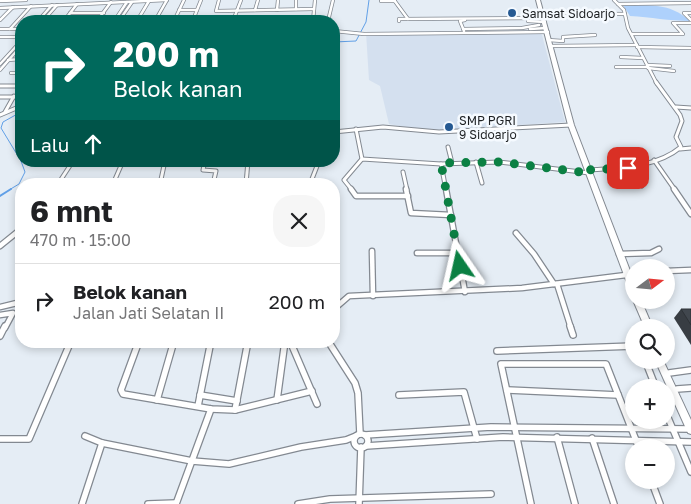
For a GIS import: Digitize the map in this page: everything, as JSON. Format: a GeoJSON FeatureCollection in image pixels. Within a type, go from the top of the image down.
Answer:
{"type":"FeatureCollection","features":[{"type":"Feature","properties":{"kind":"main road"},"geometry":{"type":"LineString","coordinates":[[538,0],[572,124],[625,269]]}},
{"type":"Feature","properties":{"kind":"main road"},"geometry":{"type":"LineString","coordinates":[[668,369],[671,379]]}},
{"type":"Feature","properties":{"kind":"main road"},"geometry":{"type":"LineString","coordinates":[[675,390],[691,421]]}},
{"type":"Feature","properties":{"kind":"main road"},"geometry":{"type":"LineString","coordinates":[[675,390],[691,430]]}},
{"type":"Feature","properties":{"kind":"street"},"geometry":{"type":"LineString","coordinates":[[0,1],[24,0]]}},
{"type":"Feature","properties":{"kind":"street"},"geometry":{"type":"LineString","coordinates":[[0,8],[167,0]]}},
{"type":"Feature","properties":{"kind":"street"},"geometry":{"type":"LineString","coordinates":[[159,15],[167,0]]}},
{"type":"Feature","properties":{"kind":"street"},"geometry":{"type":"LineString","coordinates":[[177,15],[184,0]]}},
{"type":"Feature","properties":{"kind":"street"},"geometry":{"type":"LineString","coordinates":[[195,15],[202,0]]}},
{"type":"Feature","properties":{"kind":"street"},"geometry":{"type":"LineString","coordinates":[[219,0],[216,10],[314,9]]}},
{"type":"Feature","properties":{"kind":"street"},"geometry":{"type":"LineString","coordinates":[[234,15],[239,0]]}},
{"type":"Feature","properties":{"kind":"street"},"geometry":{"type":"LineString","coordinates":[[256,10],[258,0]]}},
{"type":"Feature","properties":{"kind":"street"},"geometry":{"type":"LineString","coordinates":[[277,10],[278,0]]}},
{"type":"Feature","properties":{"kind":"street"},"geometry":{"type":"LineString","coordinates":[[296,0],[296,9]]}},
{"type":"Feature","properties":{"kind":"street"},"geometry":{"type":"LineString","coordinates":[[314,15],[315,0]]}},
{"type":"Feature","properties":{"kind":"street"},"geometry":{"type":"LineString","coordinates":[[329,15],[333,0]]}},
{"type":"Feature","properties":{"kind":"street"},"geometry":{"type":"LineString","coordinates":[[381,1],[395,0],[408,19]]}},
{"type":"Feature","properties":{"kind":"street"},"geometry":{"type":"LineString","coordinates":[[614,0],[625,14],[628,28],[651,76],[676,107],[682,121],[676,133],[680,149]]}},
{"type":"Feature","properties":{"kind":"street"},"geometry":{"type":"LineString","coordinates":[[669,0],[672,3]]}},
{"type":"Feature","properties":{"kind":"street"},"geometry":{"type":"LineString","coordinates":[[141,15],[149,1]]}},
{"type":"Feature","properties":{"kind":"street"},"geometry":{"type":"LineString","coordinates":[[102,15],[111,2]]}},
{"type":"Feature","properties":{"kind":"street"},"geometry":{"type":"LineString","coordinates":[[120,15],[127,2]]}},
{"type":"Feature","properties":{"kind":"street"},"geometry":{"type":"LineString","coordinates":[[121,15],[132,2]]}},
{"type":"Feature","properties":{"kind":"street"},"geometry":{"type":"LineString","coordinates":[[87,13],[93,3]]}},
{"type":"Feature","properties":{"kind":"street"},"geometry":{"type":"LineString","coordinates":[[618,4],[691,3]]}},
{"type":"Feature","properties":{"kind":"street"},"geometry":{"type":"LineString","coordinates":[[70,13],[77,4]]}},
{"type":"Feature","properties":{"kind":"street"},"geometry":{"type":"LineString","coordinates":[[44,15],[55,5]]}},
{"type":"Feature","properties":{"kind":"street"},"geometry":{"type":"LineString","coordinates":[[48,15],[55,5]]}},
{"type":"Feature","properties":{"kind":"street"},"geometry":{"type":"LineString","coordinates":[[23,15],[32,6]]}},
{"type":"Feature","properties":{"kind":"street"},"geometry":{"type":"LineString","coordinates":[[0,20],[13,7]]}},
{"type":"Feature","properties":{"kind":"street"},"geometry":{"type":"LineString","coordinates":[[179,10],[197,10]]}},
{"type":"Feature","properties":{"kind":"street"},"geometry":{"type":"LineString","coordinates":[[70,13],[104,12]]}},
{"type":"Feature","properties":{"kind":"street"},"geometry":{"type":"LineString","coordinates":[[465,31],[545,22],[594,12],[625,14]]}},
{"type":"Feature","properties":{"kind":"street"},"geometry":{"type":"LineString","coordinates":[[690,22],[684,13],[691,13]]}},
{"type":"Feature","properties":{"kind":"street"},"geometry":{"type":"LineString","coordinates":[[399,21],[399,19],[408,19],[545,22]]}},
{"type":"Feature","properties":{"kind":"street"},"geometry":{"type":"LineString","coordinates":[[484,20],[488,29]]}},
{"type":"Feature","properties":{"kind":"street"},"geometry":{"type":"LineString","coordinates":[[465,31],[460,21],[545,22]]}},
{"type":"Feature","properties":{"kind":"street"},"geometry":{"type":"LineString","coordinates":[[531,21],[532,26]]}},
{"type":"Feature","properties":{"kind":"street"},"geometry":{"type":"LineString","coordinates":[[340,30],[365,33],[440,32],[532,26],[545,22]]}},
{"type":"Feature","properties":{"kind":"street"},"geometry":{"type":"LineString","coordinates":[[632,34],[684,33],[674,23],[690,22]]}},
{"type":"Feature","properties":{"kind":"street"},"geometry":{"type":"LineString","coordinates":[[10,29],[15,24]]}},
{"type":"Feature","properties":{"kind":"street"},"geometry":{"type":"LineString","coordinates":[[0,29],[15,28]]}},
{"type":"Feature","properties":{"kind":"street"},"geometry":{"type":"LineString","coordinates":[[549,43],[562,41],[563,37],[595,35]]}},
{"type":"Feature","properties":{"kind":"street"},"geometry":{"type":"LineString","coordinates":[[580,37],[588,45]]}},
{"type":"Feature","properties":{"kind":"street"},"geometry":{"type":"LineString","coordinates":[[0,38],[15,39]]}},
{"type":"Feature","properties":{"kind":"street"},"geometry":{"type":"LineString","coordinates":[[549,43],[691,48]]}},
{"type":"Feature","properties":{"kind":"street"},"geometry":{"type":"LineString","coordinates":[[0,70],[15,47]]}},
{"type":"Feature","properties":{"kind":"street"},"geometry":{"type":"LineString","coordinates":[[0,64],[15,52]]}},
{"type":"Feature","properties":{"kind":"street"},"geometry":{"type":"LineString","coordinates":[[621,57],[643,58]]}},
{"type":"Feature","properties":{"kind":"street"},"geometry":{"type":"LineString","coordinates":[[0,58],[15,59]]}},
{"type":"Feature","properties":{"kind":"street"},"geometry":{"type":"LineString","coordinates":[[616,66],[670,66]]}},
{"type":"Feature","properties":{"kind":"street"},"geometry":{"type":"LineString","coordinates":[[648,67],[674,71]]}},
{"type":"Feature","properties":{"kind":"street"},"geometry":{"type":"LineString","coordinates":[[0,85],[15,84]]}},
{"type":"Feature","properties":{"kind":"street"},"geometry":{"type":"LineString","coordinates":[[0,97],[14,96]]}},
{"type":"Feature","properties":{"kind":"street"},"geometry":{"type":"LineString","coordinates":[[5,112],[14,96]]}},
{"type":"Feature","properties":{"kind":"street"},"geometry":{"type":"LineString","coordinates":[[676,107],[691,108]]}},
{"type":"Feature","properties":{"kind":"street"},"geometry":{"type":"LineString","coordinates":[[0,115],[15,108]]}},
{"type":"Feature","properties":{"kind":"street"},"geometry":{"type":"LineString","coordinates":[[340,130],[383,127],[439,132],[572,124]]}},
{"type":"Feature","properties":{"kind":"street"},"geometry":{"type":"LineString","coordinates":[[356,129],[362,159]]}},
{"type":"Feature","properties":{"kind":"street"},"geometry":{"type":"LineString","coordinates":[[448,147],[452,162]]}},
{"type":"Feature","properties":{"kind":"street"},"geometry":{"type":"LineString","coordinates":[[408,196],[354,196],[344,180],[362,159],[441,164],[452,162],[499,162],[589,172],[628,168],[680,149],[691,148]]}},
{"type":"Feature","properties":{"kind":"street"},"geometry":{"type":"LineString","coordinates":[[654,160],[691,214]]}},
{"type":"Feature","properties":{"kind":"street"},"geometry":{"type":"LineString","coordinates":[[476,162],[482,183]]}},
{"type":"Feature","properties":{"kind":"street"},"geometry":{"type":"LineString","coordinates":[[441,164],[465,292]]}},
{"type":"Feature","properties":{"kind":"street"},"geometry":{"type":"LineString","coordinates":[[62,178],[69,167]]}},
{"type":"Feature","properties":{"kind":"street"},"geometry":{"type":"LineString","coordinates":[[204,167],[203,170],[216,171],[214,178]]}},
{"type":"Feature","properties":{"kind":"street"},"geometry":{"type":"LineString","coordinates":[[628,168],[642,186]]}},
{"type":"Feature","properties":{"kind":"street"},"geometry":{"type":"LineString","coordinates":[[403,172],[411,213],[451,215]]}},
{"type":"Feature","properties":{"kind":"street"},"geometry":{"type":"LineString","coordinates":[[0,246],[15,233]]}},
{"type":"Feature","properties":{"kind":"street"},"geometry":{"type":"LineString","coordinates":[[516,233],[534,254],[555,284],[573,335]]}},
{"type":"Feature","properties":{"kind":"street"},"geometry":{"type":"LineString","coordinates":[[619,254],[651,253],[658,249]]}},
{"type":"Feature","properties":{"kind":"street"},"geometry":{"type":"LineString","coordinates":[[372,251],[373,296]]}},
{"type":"Feature","properties":{"kind":"street"},"geometry":{"type":"LineString","coordinates":[[417,253],[458,253]]}},
{"type":"Feature","properties":{"kind":"street"},"geometry":{"type":"LineString","coordinates":[[675,271],[691,270]]}},
{"type":"Feature","properties":{"kind":"street"},"geometry":{"type":"LineString","coordinates":[[340,303],[346,297],[465,292],[555,284],[625,274]]}},
{"type":"Feature","properties":{"kind":"street"},"geometry":{"type":"LineString","coordinates":[[0,307],[15,303]]}},
{"type":"Feature","properties":{"kind":"street"},"geometry":{"type":"LineString","coordinates":[[0,315],[13,313],[0,336]]}},
{"type":"Feature","properties":{"kind":"street"},"geometry":{"type":"LineString","coordinates":[[498,351],[625,346]]}},
{"type":"Feature","properties":{"kind":"street"},"geometry":{"type":"LineString","coordinates":[[0,439],[29,439],[68,348]]}},
{"type":"Feature","properties":{"kind":"street"},"geometry":{"type":"LineString","coordinates":[[137,348],[121,392],[211,409],[234,410],[312,392]]}},
{"type":"Feature","properties":{"kind":"street"},"geometry":{"type":"LineString","coordinates":[[157,400],[172,348]]}},
{"type":"Feature","properties":{"kind":"street"},"geometry":{"type":"LineString","coordinates":[[198,406],[210,348]]}},
{"type":"Feature","properties":{"kind":"street"},"geometry":{"type":"LineString","coordinates":[[234,410],[247,348]]}},
{"type":"Feature","properties":{"kind":"street"},"geometry":{"type":"LineString","coordinates":[[277,400],[284,348]]}},
{"type":"Feature","properties":{"kind":"street"},"geometry":{"type":"LineString","coordinates":[[293,348],[317,404]]}},
{"type":"Feature","properties":{"kind":"street"},"geometry":{"type":"LineString","coordinates":[[332,348],[355,383],[358,393],[360,435],[368,442],[361,446]]}},
{"type":"Feature","properties":{"kind":"street"},"geometry":{"type":"LineString","coordinates":[[531,504],[501,364],[606,364],[625,412]]}},
{"type":"Feature","properties":{"kind":"street"},"geometry":{"type":"LineString","coordinates":[[669,372],[691,370]]}},
{"type":"Feature","properties":{"kind":"street"},"geometry":{"type":"LineString","coordinates":[[675,388],[691,388]]}},
{"type":"Feature","properties":{"kind":"street"},"geometry":{"type":"LineString","coordinates":[[507,390],[618,395]]}},
{"type":"Feature","properties":{"kind":"street"},"geometry":{"type":"LineString","coordinates":[[399,396],[461,391],[466,394],[477,439]]}},
{"type":"Feature","properties":{"kind":"street"},"geometry":{"type":"LineString","coordinates":[[200,395],[236,401]]}},
{"type":"Feature","properties":{"kind":"street"},"geometry":{"type":"LineString","coordinates":[[148,504],[176,504],[211,409]]}},
{"type":"Feature","properties":{"kind":"street"},"geometry":{"type":"LineString","coordinates":[[85,436],[102,443],[192,461],[229,464],[301,447],[346,440],[360,435],[474,427],[625,428]]}},
{"type":"Feature","properties":{"kind":"street"},"geometry":{"type":"LineString","coordinates":[[652,429],[691,430]]}},
{"type":"Feature","properties":{"kind":"street"},"geometry":{"type":"LineString","coordinates":[[673,430],[691,472]]}},
{"type":"Feature","properties":{"kind":"street"},"geometry":{"type":"LineString","coordinates":[[360,435],[354,441],[361,446]]}},
{"type":"Feature","properties":{"kind":"street"},"geometry":{"type":"LineString","coordinates":[[346,440],[361,446],[518,437],[625,440]]}},
{"type":"Feature","properties":{"kind":"street"},"geometry":{"type":"LineString","coordinates":[[556,437],[575,504]]}},
{"type":"Feature","properties":{"kind":"street"},"geometry":{"type":"LineString","coordinates":[[592,438],[614,504]]}},
{"type":"Feature","properties":{"kind":"street"},"geometry":{"type":"LineString","coordinates":[[675,442],[691,442]]}},
{"type":"Feature","properties":{"kind":"street"},"geometry":{"type":"LineString","coordinates":[[82,504],[102,443]]}},
{"type":"Feature","properties":{"kind":"street"},"geometry":{"type":"LineString","coordinates":[[359,502],[361,446]]}},
{"type":"Feature","properties":{"kind":"street"},"geometry":{"type":"LineString","coordinates":[[655,489],[660,504]]}},
{"type":"Feature","properties":{"kind":"street"},"geometry":{"type":"LineString","coordinates":[[301,504],[491,494]]}},
{"type":"Feature","properties":{"kind":"shaded area"},"geometry":{"type":"Polygon","coordinates":[[[623,5],[659,6],[674,11],[690,21],[630,16],[623,5]]]}},
{"type":"Feature","properties":{"kind":"shaded area"},"geometry":{"type":"Polygon","coordinates":[[[539,31],[542,35],[565,122],[427,131],[389,124],[380,86],[369,80],[366,32],[539,31]]]}},
{"type":"Feature","properties":{"kind":"building"},"geometry":{"type":"Polygon","coordinates":[[[681,309],[691,309],[691,325],[681,309]]]}},
{"type":"Feature","properties":{"kind":"waterway"},"geometry":{"type":"LineString","coordinates":[[340,42],[356,41],[366,22],[369,0]]}},
{"type":"Feature","properties":{"kind":"waterway"},"geometry":{"type":"LineString","coordinates":[[15,115],[3,122],[1,128],[15,151]]}},
{"type":"Feature","properties":{"kind":"waterway"},"geometry":{"type":"LineString","coordinates":[[22,178],[25,172],[23,167]]}},
{"type":"Feature","properties":{"kind":"waterway"},"geometry":{"type":"LineString","coordinates":[[9,190],[15,186]]}},
{"type":"Feature","properties":{"kind":"waterway"},"geometry":{"type":"LineString","coordinates":[[0,196],[11,189]]}},
{"type":"Feature","properties":{"kind":"place","name":"Samsat Sidoarjo"},"geometry":{"type":"Point","coordinates":[512,13]}},
{"type":"Feature","properties":{"kind":"place","name":"SMP PGRI 9 Sidoarjo"},"geometry":{"type":"Point","coordinates":[449,127]}},
{"type":"Feature","properties":{"kind":"route"},"geometry":{"type":"LineString","coordinates":[[460,266],[441,163],[499,162],[589,173],[588,170],[628,168]]}}]}
